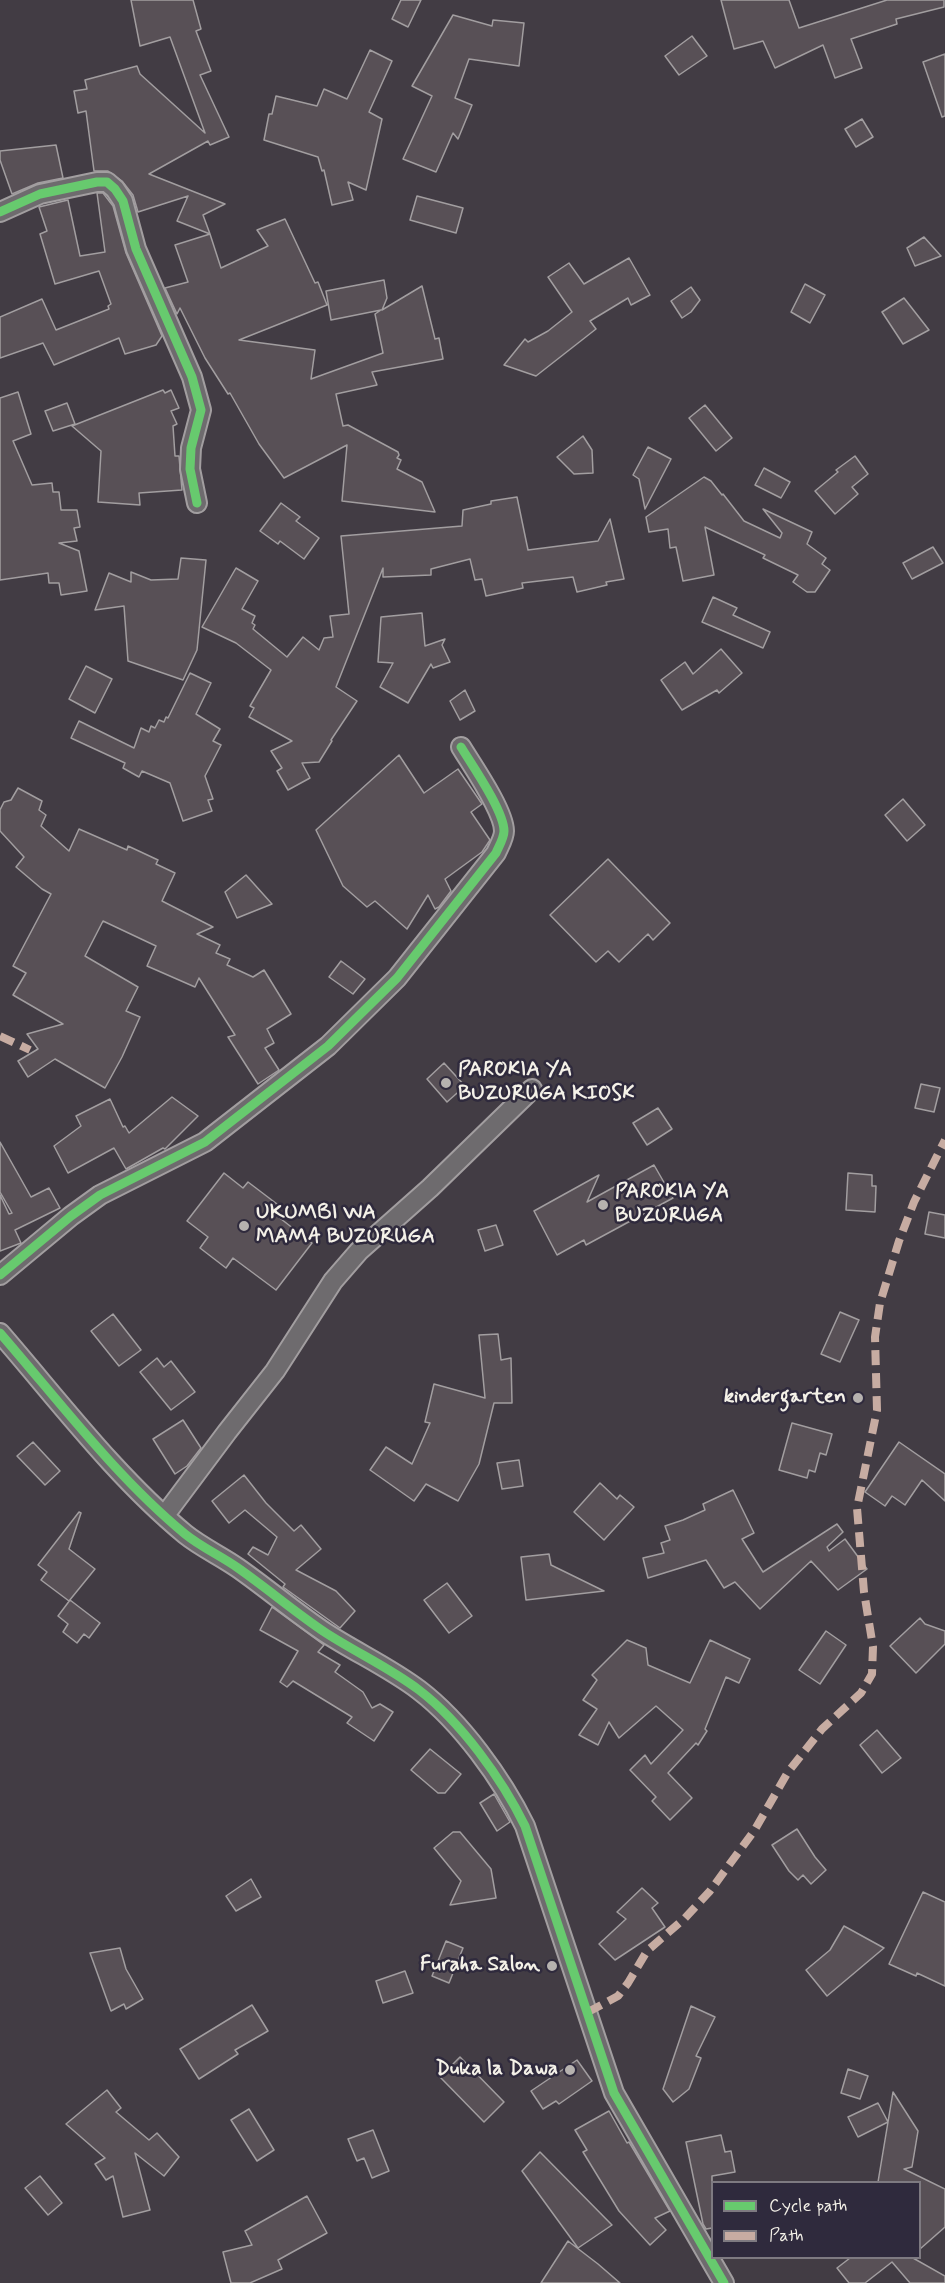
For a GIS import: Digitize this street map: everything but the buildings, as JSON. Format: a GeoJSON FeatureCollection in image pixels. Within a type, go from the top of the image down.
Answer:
{"type":"FeatureCollection","features":[{"type":"Feature","properties":{"kind":"street"},"geometry":{"type":"LineString","coordinates":[[0,212],[40,194],[85,184],[107,182],[115,189],[123,201],[136,249],[192,377],[201,410],[191,448],[190,469],[197,503]]}},
{"type":"Feature","properties":{"kind":"street"},"geometry":{"type":"LineString","coordinates":[[0,1275],[100,1195],[205,1142],[328,1046],[397,978],[496,853],[501,841],[504,830],[500,813],[461,747]]}},
{"type":"Feature","properties":{"kind":"street"},"geometry":{"type":"LineString","coordinates":[[165,1515],[226,1432],[275,1371],[333,1281],[359,1251],[430,1188],[532,1089]]}},
{"type":"Feature","properties":{"kind":"street"},"geometry":{"type":"LineString","coordinates":[[0,1333],[131,1484],[186,1534],[237,1568],[324,1632],[421,1691],[441,1710],[488,1765],[512,1800],[525,1826],[614,2093],[724,2283]]}},
{"type":"Feature","properties":{"kind":"marked path"},"geometry":{"type":"LineString","coordinates":[[0,1036],[30,1050]]}},
{"type":"Feature","properties":{"kind":"marked path"},"geometry":{"type":"LineString","coordinates":[[588,2012],[618,1996],[647,1951],[685,1918],[710,1891],[754,1831],[788,1772],[822,1729],[861,1693],[872,1674],[873,1647],[864,1592],[857,1508],[877,1410],[875,1337],[880,1303],[899,1241],[914,1202],[945,1140]]}},
{"type":"Feature","properties":{"kind":"cycle path"},"geometry":{"type":"LineString","coordinates":[[0,212],[40,194],[97,182],[107,182],[115,189],[123,201],[136,249],[192,377],[201,410],[191,448],[190,469],[197,503]]}},
{"type":"Feature","properties":{"kind":"cycle path"},"geometry":{"type":"LineString","coordinates":[[0,1275],[100,1195],[205,1142],[328,1046],[397,978],[496,853],[503,836],[503,822],[499,812],[461,747]]}},
{"type":"Feature","properties":{"kind":"cycle path"},"geometry":{"type":"LineString","coordinates":[[0,1333],[135,1488],[185,1534],[238,1568],[326,1633],[419,1690],[450,1718],[479,1752],[505,1789],[525,1826],[614,2093],[724,2283]]}},
{"type":"Feature","properties":{"kind":"place","name":"PAROKIA YA BUZURUGA KIOSK"},"geometry":{"type":"Point","coordinates":[446,1083]}},
{"type":"Feature","properties":{"kind":"place","name":"PAROKIA YA BUZURUGA"},"geometry":{"type":"Point","coordinates":[603,1205]}},
{"type":"Feature","properties":{"kind":"place","name":"UKUMBI WA MAMA BUZURUGA"},"geometry":{"type":"Point","coordinates":[244,1226]}},
{"type":"Feature","properties":{"kind":"place","name":"kindergarten"},"geometry":{"type":"Point","coordinates":[858,1398]}},
{"type":"Feature","properties":{"kind":"place","name":"Furaha Salon"},"geometry":{"type":"Point","coordinates":[552,1966]}},
{"type":"Feature","properties":{"kind":"place","name":"Duka la Dawa"},"geometry":{"type":"Point","coordinates":[570,2070]}}]}
